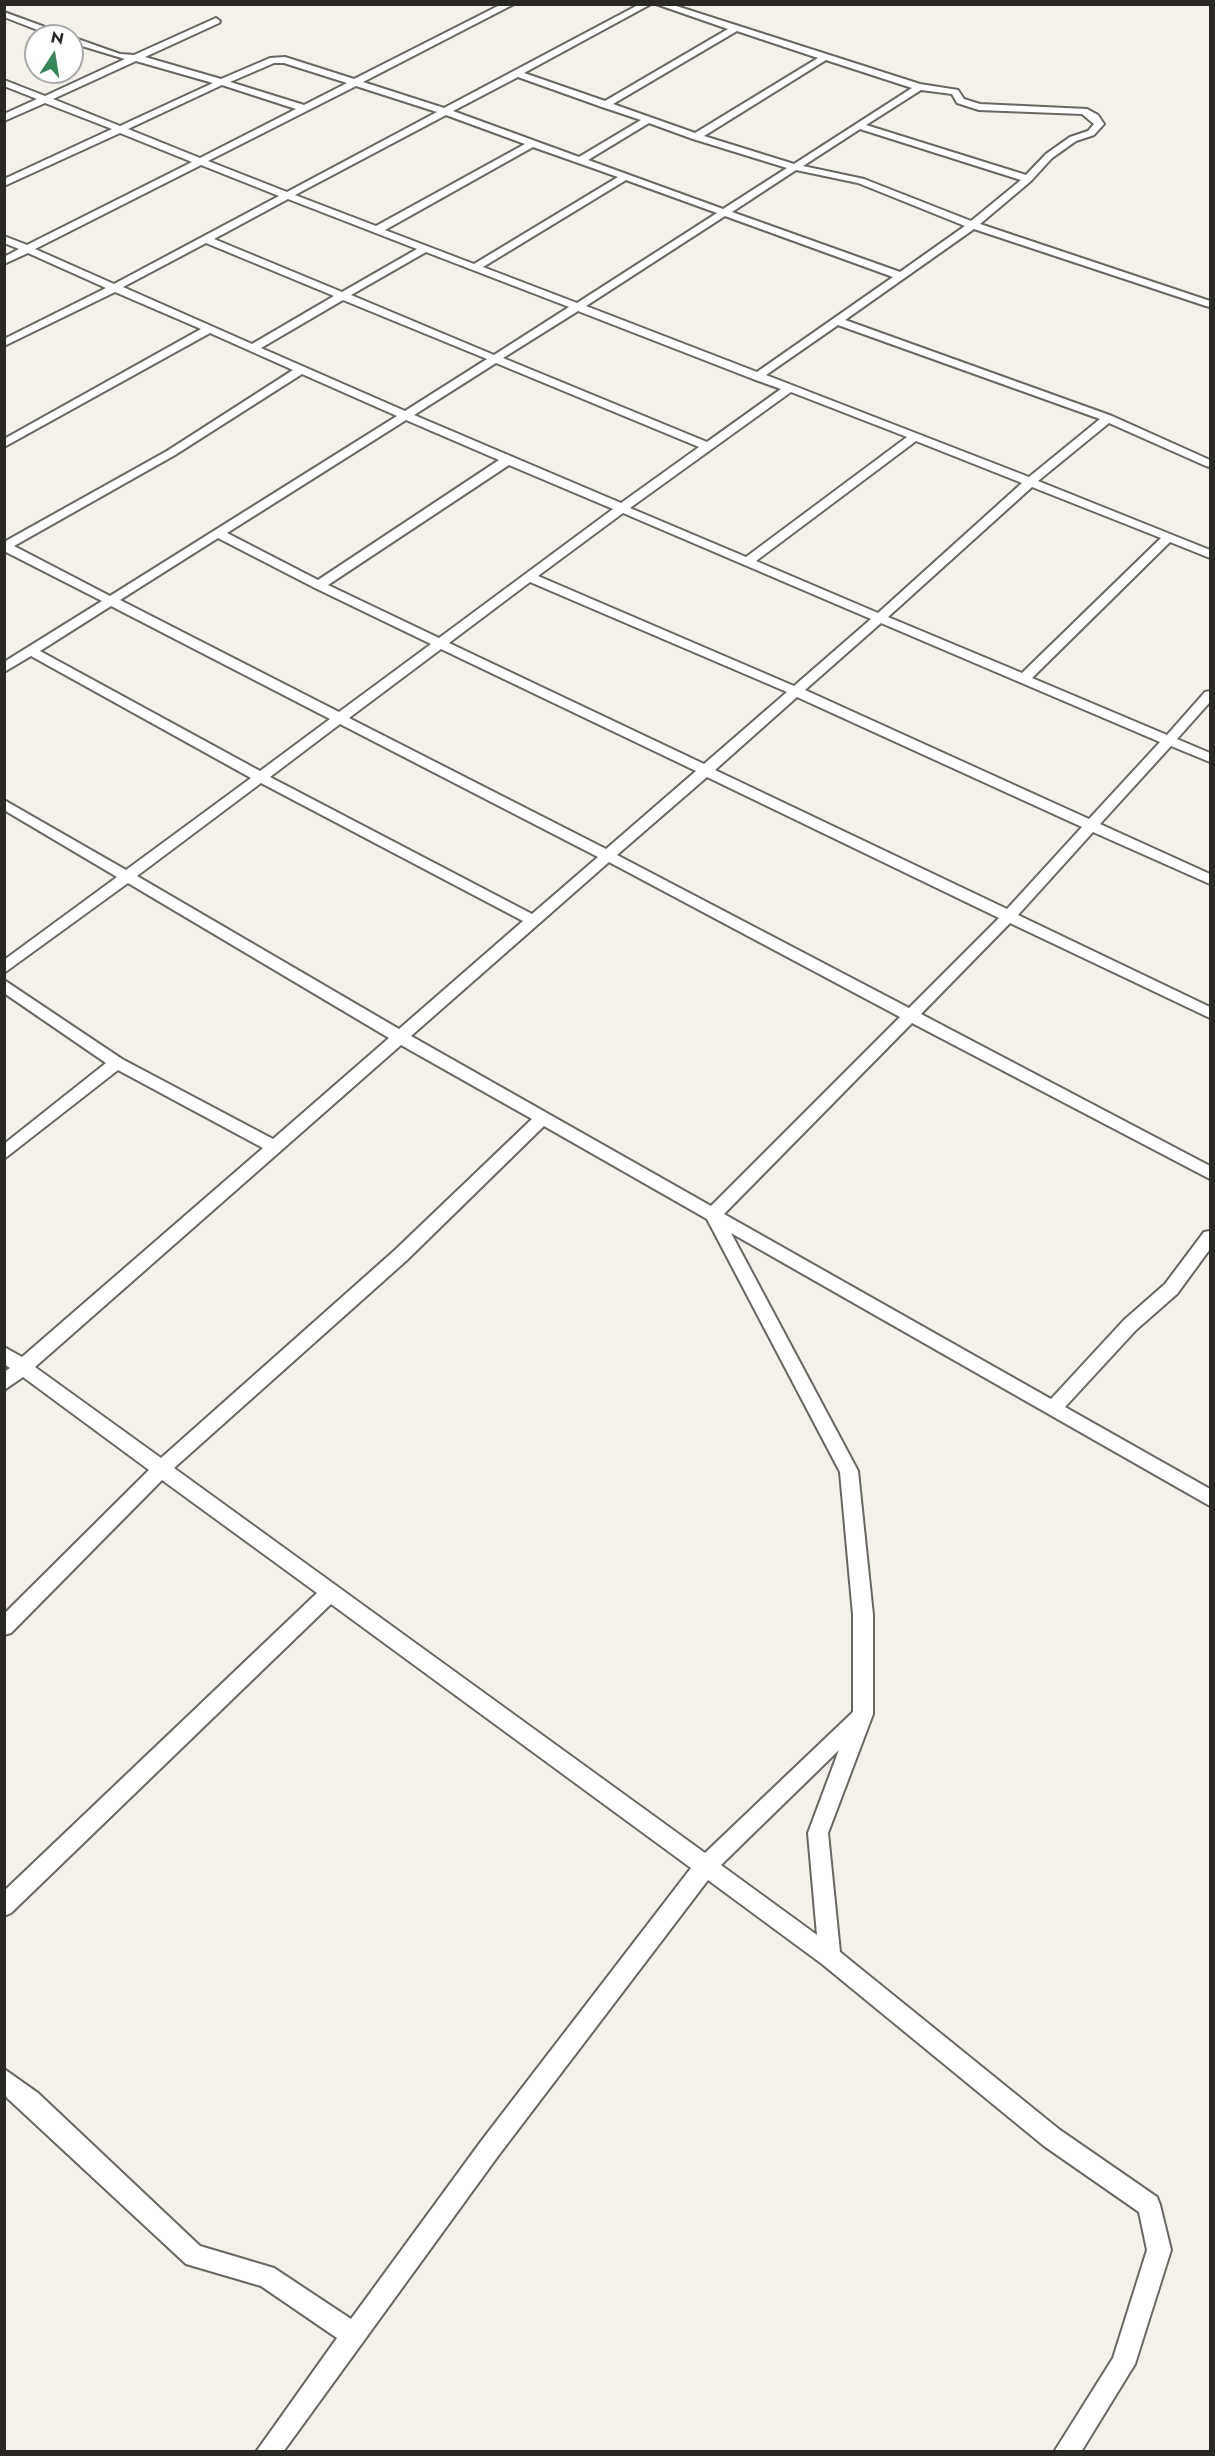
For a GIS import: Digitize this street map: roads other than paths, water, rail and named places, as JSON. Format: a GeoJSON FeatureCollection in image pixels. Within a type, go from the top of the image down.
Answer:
{"type":"FeatureCollection","features":[{"type":"Feature","properties":{"kind":"street"},"geometry":{"type":"LineString","coordinates":[[4,261],[510,4]]}},
{"type":"Feature","properties":{"kind":"street"},"geometry":{"type":"LineString","coordinates":[[4,343],[114,288],[647,4]]}},
{"type":"Feature","properties":{"kind":"street"},"geometry":{"type":"LineString","coordinates":[[660,4],[919,87],[955,92],[960,101],[979,107],[1048,111],[1065,108],[1084,111],[1095,117],[1099,124],[1091,133],[1073,139],[1048,156],[1028,179],[973,225],[757,377]]}},
{"type":"Feature","properties":{"kind":"street"},"geometry":{"type":"LineString","coordinates":[[4,14],[30,24]]}},
{"type":"Feature","properties":{"kind":"street"},"geometry":{"type":"LineString","coordinates":[[4,118],[216,21]]}},
{"type":"Feature","properties":{"kind":"street"},"geometry":{"type":"LineString","coordinates":[[605,105],[736,28]]}},
{"type":"Feature","properties":{"kind":"street"},"geometry":{"type":"LineString","coordinates":[[84,43],[134,58],[150,60],[303,108]]}},
{"type":"Feature","properties":{"kind":"street"},"geometry":{"type":"LineString","coordinates":[[696,137],[825,57]]}},
{"type":"Feature","properties":{"kind":"street"},"geometry":{"type":"LineString","coordinates":[[4,183],[222,82],[279,59],[443,111],[901,276]]}},
{"type":"Feature","properties":{"kind":"street"},"geometry":{"type":"LineString","coordinates":[[516,73],[696,137],[795,166],[861,181],[973,225],[1210,304]]}},
{"type":"Feature","properties":{"kind":"street"},"geometry":{"type":"LineString","coordinates":[[4,83],[424,249],[579,306],[788,389],[915,436],[1210,554]]}},
{"type":"Feature","properties":{"kind":"street"},"geometry":{"type":"LineString","coordinates":[[4,668],[579,306],[919,87]]}},
{"type":"Feature","properties":{"kind":"street"},"geometry":{"type":"LineString","coordinates":[[579,161],[648,120]]}},
{"type":"Feature","properties":{"kind":"street"},"geometry":{"type":"LineString","coordinates":[[859,126],[1028,179]]}},
{"type":"Feature","properties":{"kind":"street"},"geometry":{"type":"LineString","coordinates":[[377,230],[531,144]]}},
{"type":"Feature","properties":{"kind":"street"},"geometry":{"type":"LineString","coordinates":[[476,267],[623,177]]}},
{"type":"Feature","properties":{"kind":"street"},"geometry":{"type":"LineString","coordinates":[[4,238],[508,460],[1210,758]]}},
{"type":"Feature","properties":{"kind":"street"},"geometry":{"type":"LineString","coordinates":[[205,239],[709,447]]}},
{"type":"Feature","properties":{"kind":"street"},"geometry":{"type":"LineString","coordinates":[[252,348],[424,249]]}},
{"type":"Feature","properties":{"kind":"street"},"geometry":{"type":"LineString","coordinates":[[837,321],[1108,418],[1210,464]]}},
{"type":"Feature","properties":{"kind":"street"},"geometry":{"type":"LineString","coordinates":[[4,444],[209,329]]}},
{"type":"Feature","properties":{"kind":"street"},"geometry":{"type":"LineString","coordinates":[[5,547],[171,453],[300,370]]}},
{"type":"Feature","properties":{"kind":"street"},"geometry":{"type":"LineString","coordinates":[[4,968],[622,508],[788,389]]}},
{"type":"Feature","properties":{"kind":"street"},"geometry":{"type":"LineString","coordinates":[[4,1383],[398,1036],[881,617],[1029,483],[1108,418]]}},
{"type":"Feature","properties":{"kind":"street"},"geometry":{"type":"LineString","coordinates":[[748,561],[915,436]]}},
{"type":"Feature","properties":{"kind":"street"},"geometry":{"type":"LineString","coordinates":[[319,585],[508,460]]}},
{"type":"Feature","properties":{"kind":"street"},"geometry":{"type":"LineString","coordinates":[[217,533],[319,585],[1210,1013]]}},
{"type":"Feature","properties":{"kind":"street"},"geometry":{"type":"LineString","coordinates":[[1024,678],[1168,538]]}},
{"type":"Feature","properties":{"kind":"street"},"geometry":{"type":"LineString","coordinates":[[5,547],[114,600],[606,855],[1210,1173]]}},
{"type":"Feature","properties":{"kind":"street"},"geometry":{"type":"LineString","coordinates":[[530,576],[795,691],[1210,879]]}},
{"type":"Feature","properties":{"kind":"street"},"geometry":{"type":"LineString","coordinates":[[31,651],[260,777],[532,920]]}},
{"type":"Feature","properties":{"kind":"street"},"geometry":{"type":"LineString","coordinates":[[713,1215],[1008,917],[1210,696]]}},
{"type":"Feature","properties":{"kind":"street"},"geometry":{"type":"LineString","coordinates":[[4,804],[398,1036],[1210,1498]]}},
{"type":"Feature","properties":{"kind":"street"},"geometry":{"type":"LineString","coordinates":[[4,985],[117,1063],[273,1146]]}},
{"type":"Feature","properties":{"kind":"street"},"geometry":{"type":"LineString","coordinates":[[4,1153],[117,1063]]}},
{"type":"Feature","properties":{"kind":"street"},"geometry":{"type":"LineString","coordinates":[[4,1627],[161,1469],[401,1255],[543,1118]]}},
{"type":"Feature","properties":{"kind":"street"},"geometry":{"type":"LineString","coordinates":[[713,1215],[849,1471],[863,1615],[863,1714],[818,1833],[830,1957]]}},
{"type":"Feature","properties":{"kind":"street"},"geometry":{"type":"LineString","coordinates":[[1053,1408],[1130,1324],[1171,1289],[1210,1237]]}},
{"type":"Feature","properties":{"kind":"street"},"geometry":{"type":"LineString","coordinates":[[4,1354],[830,1957],[1052,2138],[1149,2205],[1159,2250],[1123,2364],[1066,2451]]}},
{"type":"Feature","properties":{"kind":"street"},"geometry":{"type":"LineString","coordinates":[[4,1906],[331,1592]]}},
{"type":"Feature","properties":{"kind":"street"},"geometry":{"type":"LineString","coordinates":[[268,2451],[352,2334],[706,1866],[863,1714]]}},
{"type":"Feature","properties":{"kind":"street"},"geometry":{"type":"LineString","coordinates":[[4,2080],[30,2101],[194,2256],[266,2276],[352,2334]]}}]}
